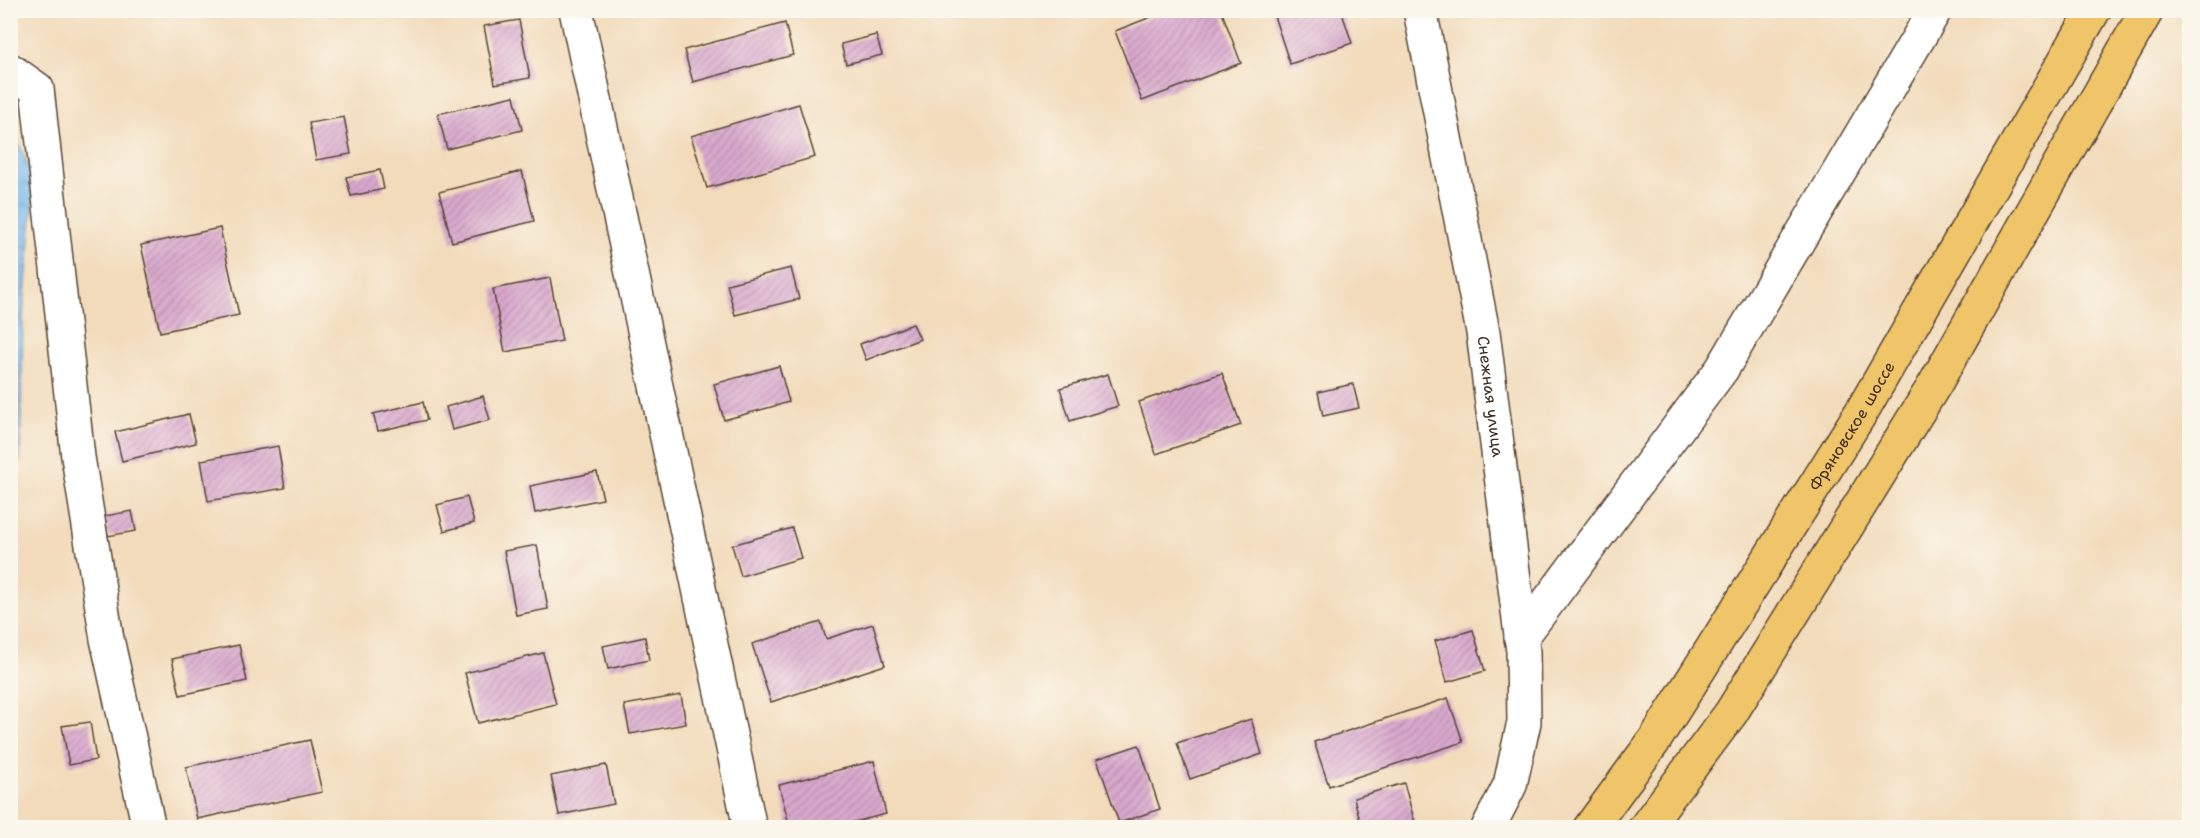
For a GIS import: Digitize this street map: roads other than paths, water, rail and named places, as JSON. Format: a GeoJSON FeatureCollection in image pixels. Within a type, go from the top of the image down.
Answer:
{"type":"FeatureCollection","features":[{"type":"Feature","properties":{"kind":"main road","name":"Фряновское шоссе"},"geometry":{"type":"LineString","coordinates":[[1590,828],[1660,732],[1862,411],[2094,10]]}},
{"type":"Feature","properties":{"kind":"main road"},"geometry":{"type":"LineString","coordinates":[[1645,828],[1731,713],[1935,384],[2147,10]]}},
{"type":"Feature","properties":{"kind":"street"},"geometry":{"type":"LineString","coordinates":[[576,10],[750,828]]}},
{"type":"Feature","properties":{"kind":"street","name":"Снежная улица"},"geometry":{"type":"LineString","coordinates":[[1420,10],[1483,332],[1521,638],[1524,722],[1510,785],[1488,828]]}},
{"type":"Feature","properties":{"kind":"street"},"geometry":{"type":"LineString","coordinates":[[1521,638],[1722,369],[1935,10]]}},
{"type":"Feature","properties":{"kind":"street"},"geometry":{"type":"LineString","coordinates":[[10,70],[37,89],[78,457],[106,639],[149,828]]}},
{"type":"Feature","properties":{"kind":"water"},"geometry":{"type":"Polygon","coordinates":[[[11,125],[35,183],[23,316],[20,460],[11,476],[11,125]]]}}]}
